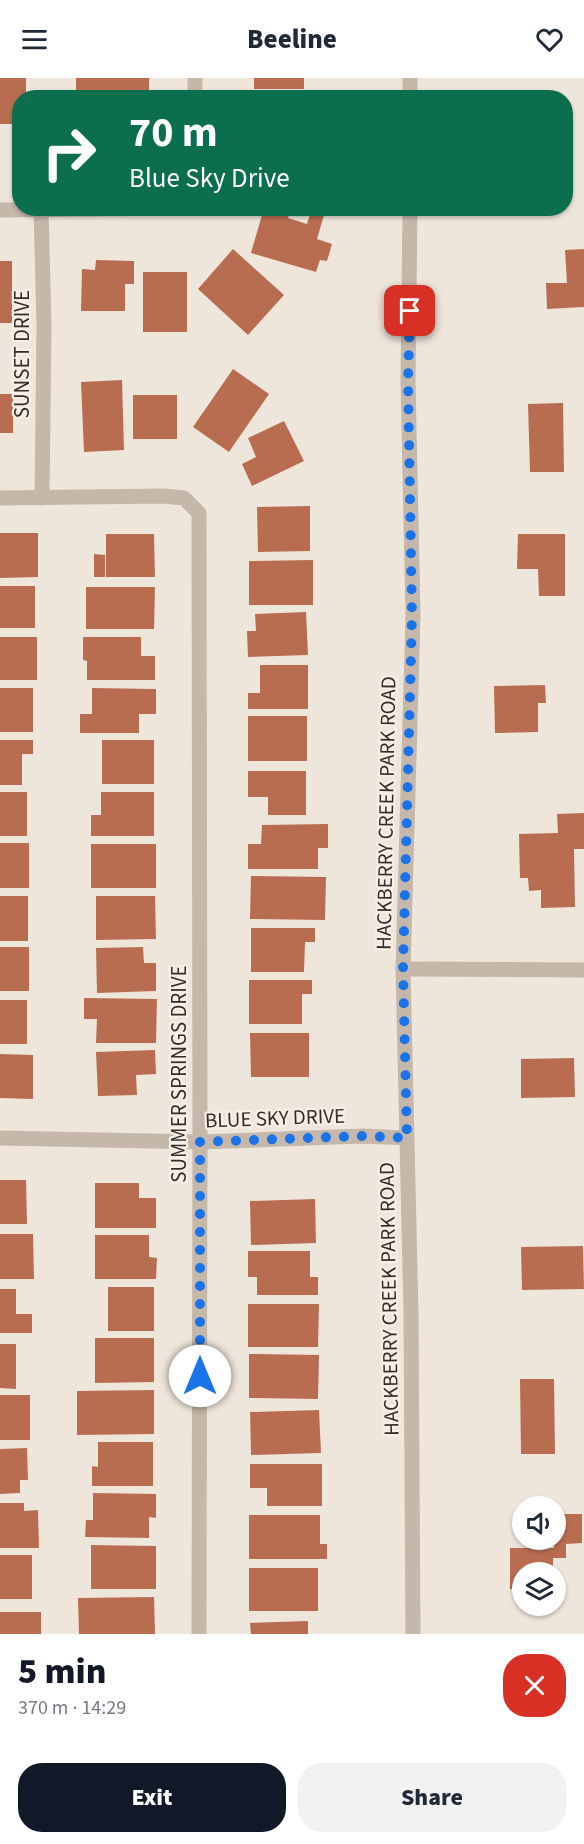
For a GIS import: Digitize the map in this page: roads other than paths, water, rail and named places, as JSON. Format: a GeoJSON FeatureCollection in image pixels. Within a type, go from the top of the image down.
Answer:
{"type":"FeatureCollection","features":[{"type":"Feature","properties":{"kind":"street","name":"SUNSET DRIVE"},"geometry":{"type":"LineString","coordinates":[[41,216],[44,324],[42,498]]}},
{"type":"Feature","properties":{"kind":"street","name":"HACKBERRY CREEK PARK ROAD"},"geometry":{"type":"LineString","coordinates":[[410,216],[408,381],[412,615],[403,969],[411,1313],[413,1634]]}},
{"type":"Feature","properties":{"kind":"street"},"geometry":{"type":"LineString","coordinates":[[0,498],[42,498]]}},
{"type":"Feature","properties":{"kind":"street","name":"SUMMER SPRINGS DRIVE"},"geometry":{"type":"LineString","coordinates":[[42,498],[184,498],[199,513],[199,1634]]}},
{"type":"Feature","properties":{"kind":"street"},"geometry":{"type":"LineString","coordinates":[[403,969],[584,970]]}},
{"type":"Feature","properties":{"kind":"street","name":"BLUE SKY DRIVE"},"geometry":{"type":"LineString","coordinates":[[0,1138],[200,1142],[363,1136],[407,1138]]}}]}
